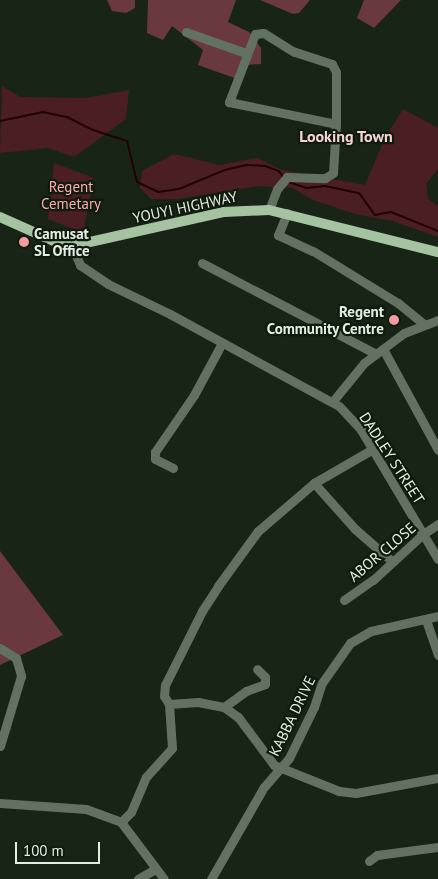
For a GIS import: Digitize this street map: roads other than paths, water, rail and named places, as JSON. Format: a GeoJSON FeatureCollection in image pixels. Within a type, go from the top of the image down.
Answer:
{"type":"FeatureCollection","features":[{"type":"Feature","properties":{"kind":"main road","name":"YOUYI HIGHWAY"},"geometry":{"type":"LineString","coordinates":[[0,218],[56,242],[72,246],[224,212],[269,210],[438,252]]}},
{"type":"Feature","properties":{"kind":"street"},"geometry":{"type":"LineString","coordinates":[[186,32],[246,53]]}},
{"type":"Feature","properties":{"kind":"street"},"geometry":{"type":"LineString","coordinates":[[269,210],[277,189],[287,177],[332,176],[336,124],[334,66],[294,52],[260,32],[254,36],[229,102],[336,124]]}},
{"type":"Feature","properties":{"kind":"street"},"geometry":{"type":"LineString","coordinates":[[287,213],[278,235],[313,251],[398,303],[423,323]]}},
{"type":"Feature","properties":{"kind":"street","name":"DADLEY STREET"},"geometry":{"type":"LineString","coordinates":[[72,246],[80,265],[93,275],[222,343],[263,367],[333,401],[356,423],[438,559]]}},
{"type":"Feature","properties":{"kind":"street"},"geometry":{"type":"LineString","coordinates":[[202,263],[380,351],[438,450]]}},
{"type":"Feature","properties":{"kind":"street"},"geometry":{"type":"LineString","coordinates":[[333,401],[355,371],[380,351],[423,323],[438,320]]}},
{"type":"Feature","properties":{"kind":"street"},"geometry":{"type":"LineString","coordinates":[[173,468],[155,459],[155,452],[194,395],[222,343]]}},
{"type":"Feature","properties":{"kind":"street"},"geometry":{"type":"LineString","coordinates":[[122,822],[131,812],[146,777],[172,748],[168,704],[164,696],[165,685],[218,586],[258,531],[314,483],[373,449]]}},
{"type":"Feature","properties":{"kind":"street"},"geometry":{"type":"LineString","coordinates":[[314,483],[355,529],[394,562]]}},
{"type":"Feature","properties":{"kind":"street","name":"ABOR CLOSE"},"geometry":{"type":"LineString","coordinates":[[344,600],[394,562],[423,534],[438,524]]}},
{"type":"Feature","properties":{"kind":"street","name":"KABBA DRIVE"},"geometry":{"type":"LineString","coordinates":[[211,879],[264,787],[282,769],[309,718],[322,683],[356,637],[371,630],[438,616]]}},
{"type":"Feature","properties":{"kind":"street"},"geometry":{"type":"LineString","coordinates":[[426,620],[438,655]]}},
{"type":"Feature","properties":{"kind":"street"},"geometry":{"type":"LineString","coordinates":[[0,648],[16,658],[21,676],[0,746]]}},
{"type":"Feature","properties":{"kind":"street"},"geometry":{"type":"LineString","coordinates":[[224,707],[246,692],[265,684],[265,677],[256,669]]}},
{"type":"Feature","properties":{"kind":"street"},"geometry":{"type":"LineString","coordinates":[[168,704],[198,702],[224,707],[238,718],[271,762],[282,769],[339,791],[356,794],[438,778]]}},
{"type":"Feature","properties":{"kind":"street"},"geometry":{"type":"LineString","coordinates":[[0,804],[86,809],[122,822],[164,879]]}},
{"type":"Feature","properties":{"kind":"street"},"geometry":{"type":"LineString","coordinates":[[369,861],[377,855],[438,847]]}},
{"type":"Feature","properties":{"kind":"street"},"geometry":{"type":"LineString","coordinates":[[138,879],[155,869]]}},
{"type":"Feature","properties":{"kind":"waterway"},"geometry":{"type":"LineString","coordinates":[[0,121],[43,112],[67,117],[93,130],[127,141],[137,182],[158,192],[179,189],[225,170],[247,165],[265,166],[279,171],[283,177]]}},
{"type":"Feature","properties":{"kind":"waterway"},"geometry":{"type":"LineString","coordinates":[[288,182],[306,188],[325,186],[359,193],[375,215],[391,212],[438,231]]}},
{"type":"Feature","properties":{"kind":"place","name":"Camusat SL Office"},"geometry":{"type":"Point","coordinates":[24,242]}},
{"type":"Feature","properties":{"kind":"place","name":"Regent Community Centre"},"geometry":{"type":"Point","coordinates":[394,320]}},
{"type":"Feature","properties":{"kind":"district","name":"Looking Town"},"geometry":{"type":"Point","coordinates":[346,136]}},
{"type":"Feature","properties":{"kind":"park label","name":"Regent Cemetary"},"geometry":{"type":"Point","coordinates":[71,194]}}]}
